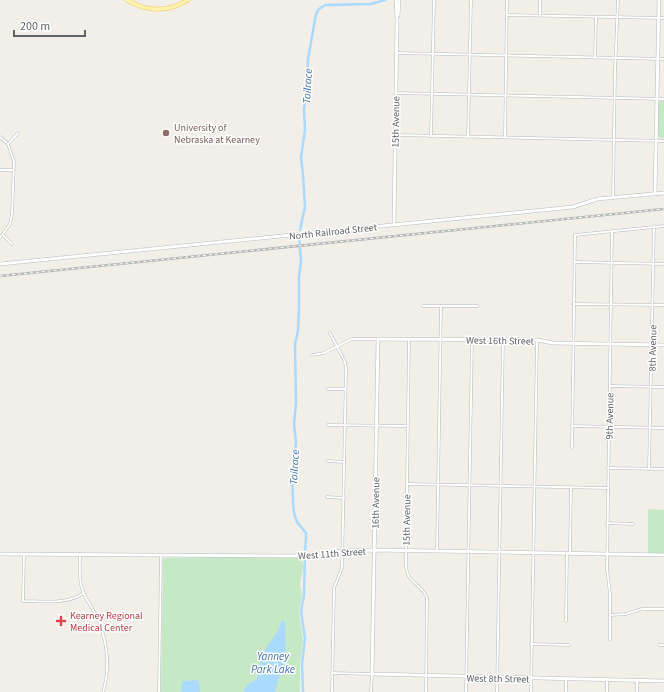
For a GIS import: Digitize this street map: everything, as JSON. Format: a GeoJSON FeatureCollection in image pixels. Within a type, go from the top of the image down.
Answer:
{"type":"FeatureCollection","features":[{"type":"Feature","properties":{"kind":"main road"},"geometry":{"type":"LineString","coordinates":[[127,0],[144,8],[158,10],[171,8],[188,0]]}},
{"type":"Feature","properties":{"kind":"street","name":"15th Avenue"},"geometry":{"type":"LineString","coordinates":[[394,224],[397,53],[396,0]]}},
{"type":"Feature","properties":{"kind":"street","name":"15th Avenue"},"geometry":{"type":"LineString","coordinates":[[397,20],[399,0]]}},
{"type":"Feature","properties":{"kind":"street"},"geometry":{"type":"LineString","coordinates":[[431,136],[434,0]]}},
{"type":"Feature","properties":{"kind":"street"},"geometry":{"type":"LineString","coordinates":[[468,137],[471,0]]}},
{"type":"Feature","properties":{"kind":"street"},"geometry":{"type":"LineString","coordinates":[[505,137],[507,0]]}},
{"type":"Feature","properties":{"kind":"street"},"geometry":{"type":"LineString","coordinates":[[540,0],[540,15]]}},
{"type":"Feature","properties":{"kind":"street"},"geometry":{"type":"LineString","coordinates":[[613,198],[618,0]]}},
{"type":"Feature","properties":{"kind":"street"},"geometry":{"type":"LineString","coordinates":[[655,194],[659,0]]}},
{"type":"Feature","properties":{"kind":"street"},"geometry":{"type":"LineString","coordinates":[[507,15],[664,18]]}},
{"type":"Feature","properties":{"kind":"street"},"geometry":{"type":"LineString","coordinates":[[595,58],[596,17]]}},
{"type":"Feature","properties":{"kind":"street"},"geometry":{"type":"LineString","coordinates":[[397,53],[664,59]]}},
{"type":"Feature","properties":{"kind":"street"},"geometry":{"type":"LineString","coordinates":[[396,93],[664,99]]}},
{"type":"Feature","properties":{"kind":"street"},"geometry":{"type":"LineString","coordinates":[[8,144],[18,133]]}},
{"type":"Feature","properties":{"kind":"street"},"geometry":{"type":"LineString","coordinates":[[395,135],[664,141]]}},
{"type":"Feature","properties":{"kind":"street"},"geometry":{"type":"LineString","coordinates":[[0,137],[8,144],[14,162],[12,214],[10,224],[0,238]]}},
{"type":"Feature","properties":{"kind":"street"},"geometry":{"type":"LineString","coordinates":[[0,170],[14,170]]}},
{"type":"Feature","properties":{"kind":"street","name":"North Railroad Street"},"geometry":{"type":"LineString","coordinates":[[0,264],[573,207],[594,200],[664,193]]}},
{"type":"Feature","properties":{"kind":"street","name":"8th Avenue"},"geometry":{"type":"LineString","coordinates":[[649,469],[654,226]]}},
{"type":"Feature","properties":{"kind":"street"},"geometry":{"type":"LineString","coordinates":[[572,447],[575,235],[664,226]]}},
{"type":"Feature","properties":{"kind":"street","name":"9th Avenue"},"geometry":{"type":"LineString","coordinates":[[610,639],[611,615],[607,574],[607,523],[612,304],[612,231]]}},
{"type":"Feature","properties":{"kind":"street"},"geometry":{"type":"LineString","coordinates":[[3,234],[12,244]]}},
{"type":"Feature","properties":{"kind":"street"},"geometry":{"type":"LineString","coordinates":[[575,262],[664,264]]}},
{"type":"Feature","properties":{"kind":"street"},"geometry":{"type":"LineString","coordinates":[[574,304],[664,305]]}},
{"type":"Feature","properties":{"kind":"street"},"geometry":{"type":"LineString","coordinates":[[423,306],[478,306]]}},
{"type":"Feature","properties":{"kind":"street"},"geometry":{"type":"LineString","coordinates":[[437,551],[442,306]]}},
{"type":"Feature","properties":{"kind":"street"},"geometry":{"type":"LineString","coordinates":[[330,333],[345,362],[346,389],[343,551],[342,568],[334,588],[332,692]]}},
{"type":"Feature","properties":{"kind":"street","name":"West 16th Street"},"geometry":{"type":"LineString","coordinates":[[312,355],[324,353],[352,339],[537,340],[574,343],[664,345]]}},
{"type":"Feature","properties":{"kind":"street","name":"16th Avenue"},"geometry":{"type":"LineString","coordinates":[[371,692],[378,339]]}},
{"type":"Feature","properties":{"kind":"street","name":"15th Avenue"},"geometry":{"type":"LineString","coordinates":[[409,339],[406,550],[407,575],[412,582],[423,590],[427,598],[426,692]]}},
{"type":"Feature","properties":{"kind":"street"},"geometry":{"type":"LineString","coordinates":[[466,692],[472,340]]}},
{"type":"Feature","properties":{"kind":"street"},"geometry":{"type":"LineString","coordinates":[[497,692],[503,340]]}},
{"type":"Feature","properties":{"kind":"street"},"geometry":{"type":"LineString","coordinates":[[531,692],[537,340]]}},
{"type":"Feature","properties":{"kind":"street"},"geometry":{"type":"LineString","coordinates":[[610,386],[664,387]]}},
{"type":"Feature","properties":{"kind":"street"},"geometry":{"type":"LineString","coordinates":[[328,389],[346,389]]}},
{"type":"Feature","properties":{"kind":"street"},"geometry":{"type":"LineString","coordinates":[[328,425],[408,426]]}},
{"type":"Feature","properties":{"kind":"street"},"geometry":{"type":"LineString","coordinates":[[572,426],[664,428]]}},
{"type":"Feature","properties":{"kind":"street"},"geometry":{"type":"LineString","coordinates":[[328,461],[344,462]]}},
{"type":"Feature","properties":{"kind":"street"},"geometry":{"type":"LineString","coordinates":[[608,468],[664,469]]}},
{"type":"Feature","properties":{"kind":"street"},"geometry":{"type":"LineString","coordinates":[[407,484],[608,488]]}},
{"type":"Feature","properties":{"kind":"street"},"geometry":{"type":"LineString","coordinates":[[566,621],[571,487]]}},
{"type":"Feature","properties":{"kind":"street"},"geometry":{"type":"LineString","coordinates":[[327,497],[344,498]]}},
{"type":"Feature","properties":{"kind":"street"},"geometry":{"type":"LineString","coordinates":[[607,523],[633,524]]}},
{"type":"Feature","properties":{"kind":"street","name":"West 11th Street"},"geometry":{"type":"LineString","coordinates":[[0,554],[300,556],[343,551],[406,550],[664,555]]}},
{"type":"Feature","properties":{"kind":"street"},"geometry":{"type":"LineString","coordinates":[[24,554],[23,601],[73,599],[84,593]]}},
{"type":"Feature","properties":{"kind":"street"},"geometry":{"type":"LineString","coordinates":[[80,554],[81,585],[99,622],[106,645],[107,671],[103,692]]}},
{"type":"Feature","properties":{"kind":"street"},"geometry":{"type":"LineString","coordinates":[[159,692],[161,555]]}},
{"type":"Feature","properties":{"kind":"street"},"geometry":{"type":"LineString","coordinates":[[611,615],[626,614],[642,609],[664,609]]}},
{"type":"Feature","properties":{"kind":"street"},"geometry":{"type":"LineString","coordinates":[[531,644],[569,645]]}},
{"type":"Feature","properties":{"kind":"street"},"geometry":{"type":"LineString","coordinates":[[659,645],[664,645]]}},
{"type":"Feature","properties":{"kind":"street","name":"West 8th Street"},"geometry":{"type":"LineString","coordinates":[[332,673],[497,678],[664,680]]}},
{"type":"Feature","properties":{"kind":"street"},"geometry":{"type":"LineString","coordinates":[[566,679],[566,692]]}},
{"type":"Feature","properties":{"kind":"street"},"geometry":{"type":"LineString","coordinates":[[607,680],[607,692]]}},
{"type":"Feature","properties":{"kind":"street"},"geometry":{"type":"LineString","coordinates":[[637,680],[637,692]]}},
{"type":"Feature","properties":{"kind":"green space"},"geometry":{"type":"Polygon","coordinates":[[[664,101],[664,138],[660,138],[658,136],[658,102],[664,101]]]}},
{"type":"Feature","properties":{"kind":"green space"},"geometry":{"type":"Polygon","coordinates":[[[648,509],[664,510],[664,553],[648,553],[648,509]]]}},
{"type":"Feature","properties":{"kind":"green space"},"geometry":{"type":"Polygon","coordinates":[[[225,557],[302,558],[303,567],[300,585],[302,596],[299,611],[303,641],[300,663],[300,692],[161,692],[163,559],[225,557]]]}},
{"type":"Feature","properties":{"kind":"water","name":"Yanney Park Lake"},"geometry":{"type":"Polygon","coordinates":[[[284,620],[286,662],[279,677],[275,692],[243,692],[247,685],[257,679],[262,655],[278,631],[281,622],[284,620]]]}},
{"type":"Feature","properties":{"kind":"water"},"geometry":{"type":"Polygon","coordinates":[[[196,680],[199,682],[200,692],[181,692],[182,683],[184,681],[196,680]]]}},
{"type":"Feature","properties":{"kind":"waterway","name":"Tailrace"},"geometry":{"type":"LineString","coordinates":[[300,230],[305,207],[301,157],[305,130],[304,109],[307,90],[308,59],[316,14],[319,9],[325,5],[371,4],[385,0]]}},
{"type":"Feature","properties":{"kind":"waterway","name":"Tailrace"},"geometry":{"type":"LineString","coordinates":[[299,237],[301,261],[299,277],[298,331],[295,344],[296,403],[294,424],[296,443],[292,473],[294,513],[297,522],[306,533],[304,595],[301,611],[305,639],[302,663],[303,692]]}},
{"type":"Feature","properties":{"kind":"railway"},"geometry":{"type":"LineString","coordinates":[[0,276],[664,209]]}},
{"type":"Feature","properties":{"kind":"place","name":"University of Nebraska at Kearney"},"geometry":{"type":"Point","coordinates":[166,133]}},
{"type":"Feature","properties":{"kind":"place","name":"Kearney Regional Medical Center"},"geometry":{"type":"Point","coordinates":[61,621]}}]}
